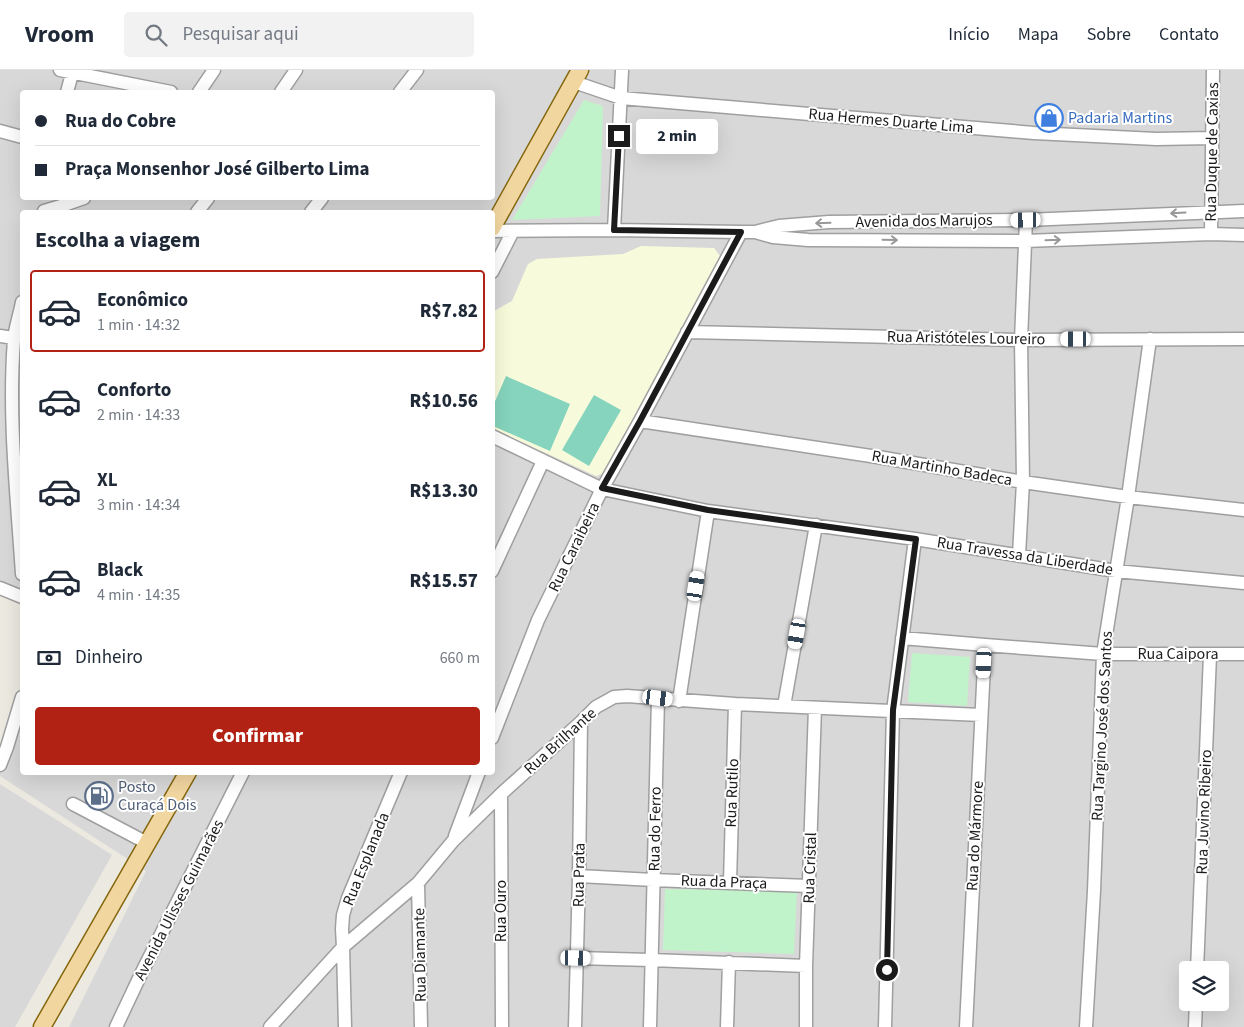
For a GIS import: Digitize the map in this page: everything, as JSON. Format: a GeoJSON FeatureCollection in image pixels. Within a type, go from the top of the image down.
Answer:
{"type":"FeatureCollection","features":[{"type":"Feature","properties":{"kind":"main road"},"geometry":{"type":"LineString","coordinates":[[495,224],[577,76]]}},
{"type":"Feature","properties":{"kind":"main road"},"geometry":{"type":"LineString","coordinates":[[42,1027],[186,775]]}},
{"type":"Feature","properties":{"kind":"street"},"geometry":{"type":"LineString","coordinates":[[200,90],[214,70]]}},
{"type":"Feature","properties":{"kind":"street"},"geometry":{"type":"LineString","coordinates":[[282,90],[296,70]]}},
{"type":"Feature","properties":{"kind":"street"},"geometry":{"type":"LineString","coordinates":[[402,90],[417,70]]}},
{"type":"Feature","properties":{"kind":"street"},"geometry":{"type":"LineString","coordinates":[[614,230],[622,70]]}},
{"type":"Feature","properties":{"kind":"street","name":"Rua Duque de Caxias"},"geometry":{"type":"LineString","coordinates":[[1211,234],[1213,70]]}},
{"type":"Feature","properties":{"kind":"street"},"geometry":{"type":"LineString","coordinates":[[67,90],[68,71],[161,90]]}},
{"type":"Feature","properties":{"kind":"street","name":"Rua Hermes Duarte Lima"},"geometry":{"type":"LineString","coordinates":[[577,76],[621,98],[1034,133],[1156,140],[1212,138]]}},
{"type":"Feature","properties":{"kind":"street"},"geometry":{"type":"LineString","coordinates":[[0,131],[20,136]]}},
{"type":"Feature","properties":{"kind":"street"},"geometry":{"type":"LineString","coordinates":[[45,207],[61,206],[78,200]]}},
{"type":"Feature","properties":{"kind":"street"},"geometry":{"type":"LineString","coordinates":[[199,210],[206,200]]}},
{"type":"Feature","properties":{"kind":"street"},"geometry":{"type":"LineString","coordinates":[[313,210],[320,200]]}},
{"type":"Feature","properties":{"kind":"street","name":"Avenida dos Marujos"},"geometry":{"type":"LineString","coordinates":[[495,229],[755,232],[779,226],[829,222],[1026,220],[1244,211]]}},
{"type":"Feature","properties":{"kind":"street"},"geometry":{"type":"LineString","coordinates":[[1019,555],[1023,482],[1021,340],[1026,220]]}},
{"type":"Feature","properties":{"kind":"street"},"geometry":{"type":"LineString","coordinates":[[495,266],[513,230]]}},
{"type":"Feature","properties":{"kind":"street","name":"Rua Caraibeira"},"geometry":{"type":"LineString","coordinates":[[495,730],[538,620],[602,488],[741,232]]}},
{"type":"Feature","properties":{"kind":"street","name":"Avenida dos Marujos"},"geometry":{"type":"LineString","coordinates":[[755,232],[773,237],[808,240],[1025,241],[1211,234],[1244,235]]}},
{"type":"Feature","properties":{"kind":"street"},"geometry":{"type":"LineString","coordinates":[[20,317],[14,338],[12,389],[20,541]]}},
{"type":"Feature","properties":{"kind":"street","name":"Rua Aristóteles Loureiro"},"geometry":{"type":"LineString","coordinates":[[687,332],[1021,340],[1244,340]]}},
{"type":"Feature","properties":{"kind":"street"},"geometry":{"type":"LineString","coordinates":[[0,336],[14,338]]}},
{"type":"Feature","properties":{"kind":"street","name":"Rua Targino José dos Santos"},"geometry":{"type":"LineString","coordinates":[[1086,1027],[1094,891],[1103,654],[1128,497],[1150,339]]}},
{"type":"Feature","properties":{"kind":"street","name":"Rua Martinho Badeca"},"geometry":{"type":"LineString","coordinates":[[640,421],[884,458],[1023,482],[1128,497],[1244,510]]}},
{"type":"Feature","properties":{"kind":"street","name":"Rua Travessa da Liberdade"},"geometry":{"type":"LineString","coordinates":[[495,437],[602,488],[708,510],[916,539],[1116,571],[1244,583]]}},
{"type":"Feature","properties":{"kind":"street"},"geometry":{"type":"LineString","coordinates":[[0,441],[14,442]]}},
{"type":"Feature","properties":{"kind":"street"},"geometry":{"type":"LineString","coordinates":[[14,442],[20,456]]}},
{"type":"Feature","properties":{"kind":"street"},"geometry":{"type":"LineString","coordinates":[[495,565],[543,461]]}},
{"type":"Feature","properties":{"kind":"street"},"geometry":{"type":"LineString","coordinates":[[679,700],[708,510]]}},
{"type":"Feature","properties":{"kind":"street"},"geometry":{"type":"LineString","coordinates":[[784,706],[816,525]]}},
{"type":"Feature","properties":{"kind":"street"},"geometry":{"type":"LineString","coordinates":[[885,1027],[893,710],[916,539]]}},
{"type":"Feature","properties":{"kind":"street"},"geometry":{"type":"LineString","coordinates":[[0,588],[20,596]]}},
{"type":"Feature","properties":{"kind":"street","name":"Rua Caipora"},"geometry":{"type":"LineString","coordinates":[[902,638],[1103,654],[1244,654]]}},
{"type":"Feature","properties":{"kind":"street","name":"Rua do Mármore"},"geometry":{"type":"LineString","coordinates":[[966,1027],[985,645]]}},
{"type":"Feature","properties":{"kind":"street","name":"Rua Juvino Ribeiro"},"geometry":{"type":"LineString","coordinates":[[1197,961],[1210,654]]}},
{"type":"Feature","properties":{"kind":"street","name":"Rua Brilhante"},"geometry":{"type":"LineString","coordinates":[[270,1027],[343,948],[418,883],[453,841],[501,794],[596,707],[614,697],[627,696],[735,704],[981,715]]}},
{"type":"Feature","properties":{"kind":"street","name":"Rua do Ferro"},"geometry":{"type":"LineString","coordinates":[[650,1027],[658,698]]}},
{"type":"Feature","properties":{"kind":"street"},"geometry":{"type":"LineString","coordinates":[[0,765],[20,704]]}},
{"type":"Feature","properties":{"kind":"street","name":"Rua Rutilo"},"geometry":{"type":"LineString","coordinates":[[730,882],[735,704]]}},
{"type":"Feature","properties":{"kind":"street","name":"Rua Cristal"},"geometry":{"type":"LineString","coordinates":[[806,1027],[806,966],[815,708]]}},
{"type":"Feature","properties":{"kind":"street","name":"Rua Prata"},"geometry":{"type":"LineString","coordinates":[[575,1027],[581,722]]}},
{"type":"Feature","properties":{"kind":"street","name":"Avenida Ulisses Guimarães"},"geometry":{"type":"LineString","coordinates":[[116,1027],[241,775]]}},
{"type":"Feature","properties":{"kind":"street","name":"Rua Esplanada"},"geometry":{"type":"LineString","coordinates":[[345,1027],[343,915],[348,898],[401,775]]}},
{"type":"Feature","properties":{"kind":"street"},"geometry":{"type":"LineString","coordinates":[[453,841],[478,775]]}},
{"type":"Feature","properties":{"kind":"street","name":"Rua Ouro"},"geometry":{"type":"LineString","coordinates":[[501,794],[502,1027]]}},
{"type":"Feature","properties":{"kind":"street"},"geometry":{"type":"LineString","coordinates":[[73,804],[148,843]]}},
{"type":"Feature","properties":{"kind":"street","name":"Rua da Praça"},"geometry":{"type":"LineString","coordinates":[[579,876],[809,886]]}},
{"type":"Feature","properties":{"kind":"street","name":"Rua Diamante"},"geometry":{"type":"LineString","coordinates":[[418,883],[421,1027]]}},
{"type":"Feature","properties":{"kind":"street"},"geometry":{"type":"LineString","coordinates":[[576,958],[806,966]]}},
{"type":"Feature","properties":{"kind":"street"},"geometry":{"type":"LineString","coordinates":[[726,1027],[728,962]]}},
{"type":"Feature","properties":{"kind":"street"},"geometry":{"type":"LineString","coordinates":[[1194,1027],[1195,1011]]}},
{"type":"Feature","properties":{"kind":"shaded area"},"geometry":{"type":"Polygon","coordinates":[[[0,70],[1244,70],[1244,1027],[69,1027],[146,871],[0,776],[0,752],[20,700],[20,775],[495,775],[495,210],[20,210],[20,603],[0,594],[0,70]]]}},
{"type":"Feature","properties":{"kind":"shaded area"},"geometry":{"type":"Polygon","coordinates":[[[641,246],[714,248],[720,256],[605,473],[596,476],[495,430],[495,310],[512,301],[528,264],[537,259],[623,254],[641,246]]]}},
{"type":"Feature","properties":{"kind":"shaded area"},"geometry":{"type":"Polygon","coordinates":[[[0,784],[112,855],[15,1027],[0,1027],[0,784]]]}},
{"type":"Feature","properties":{"kind":"green space"},"geometry":{"type":"Polygon","coordinates":[[[584,100],[603,106],[600,216],[512,220],[584,100]]]}},
{"type":"Feature","properties":{"kind":"green space"},"geometry":{"type":"Polygon","coordinates":[[[506,376],[570,404],[550,451],[495,427],[495,401],[506,376]]]}},
{"type":"Feature","properties":{"kind":"green space"},"geometry":{"type":"Polygon","coordinates":[[[594,395],[621,410],[589,466],[562,450],[594,395]]]}},
{"type":"Feature","properties":{"kind":"green space"},"geometry":{"type":"Polygon","coordinates":[[[912,653],[970,657],[967,706],[908,702],[912,653]]]}},
{"type":"Feature","properties":{"kind":"green space"},"geometry":{"type":"Polygon","coordinates":[[[665,889],[797,891],[794,954],[663,950],[665,889]]]}},
{"type":"Feature","properties":{"kind":"place","name":"Padaria Martins"},"geometry":{"type":"Point","coordinates":[1049,118]}},
{"type":"Feature","properties":{"kind":"place","name":"Posto Curaçá Dois"},"geometry":{"type":"Point","coordinates":[99,796]}},
{"type":"Feature","properties":{"kind":"route"},"geometry":{"type":"LineString","coordinates":[[619,136],[614,230],[741,232],[602,488],[708,510],[916,539],[893,710],[887,970]]}}]}
